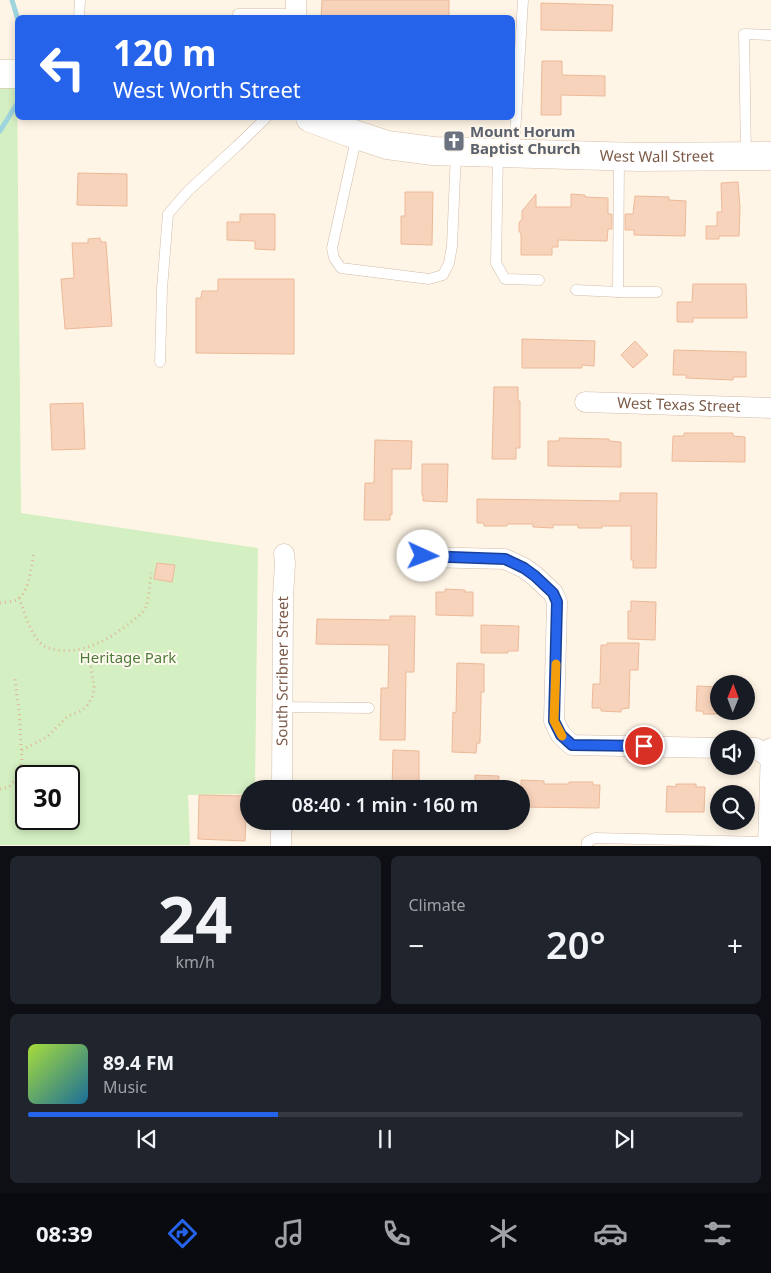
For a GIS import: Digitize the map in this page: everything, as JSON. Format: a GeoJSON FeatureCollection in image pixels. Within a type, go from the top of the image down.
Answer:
{"type":"FeatureCollection","features":[{"type":"Feature","properties":{"kind":"street"},"geometry":{"type":"LineString","coordinates":[[0,74],[15,74]]}},
{"type":"Feature","properties":{"kind":"street","name":"West Wall Street"},"geometry":{"type":"LineString","coordinates":[[316,120],[387,145],[433,151],[619,156],[758,156]]}},
{"type":"Feature","properties":{"kind":"street","name":"West Texas Street"},"geometry":{"type":"LineString","coordinates":[[585,402],[771,408]]}},
{"type":"Feature","properties":{"kind":"street","name":"South Scribner Street"},"geometry":{"type":"LineString","coordinates":[[282,780],[283,597],[286,563],[284,554]]}},
{"type":"Feature","properties":{"kind":"street"},"geometry":{"type":"LineString","coordinates":[[423,556],[505,559],[524,568],[553,593],[557,602],[554,721],[561,735],[572,745],[710,748]]}},
{"type":"Feature","properties":{"kind":"street"},"geometry":{"type":"LineString","coordinates":[[755,748],[771,759]]}},
{"type":"Feature","properties":{"kind":"street"},"geometry":{"type":"LineString","coordinates":[[768,844],[771,748]]}},
{"type":"Feature","properties":{"kind":"street"},"geometry":{"type":"LineString","coordinates":[[281,846],[282,830]]}},
{"type":"Feature","properties":{"kind":"lane"},"geometry":{"type":"LineString","coordinates":[[79,15],[80,0]]}},
{"type":"Feature","properties":{"kind":"lane"},"geometry":{"type":"LineString","coordinates":[[515,72],[523,0]]}},
{"type":"Feature","properties":{"kind":"lane"},"geometry":{"type":"LineString","coordinates":[[238,14],[296,11]]}},
{"type":"Feature","properties":{"kind":"lane"},"geometry":{"type":"LineString","coordinates":[[758,156],[744,34],[771,35]]}},
{"type":"Feature","properties":{"kind":"lane"},"geometry":{"type":"LineString","coordinates":[[160,362],[162,289],[168,214],[188,191],[264,120]]}},
{"type":"Feature","properties":{"kind":"lane"},"geometry":{"type":"LineString","coordinates":[[510,120],[496,264],[505,279],[539,280]]}},
{"type":"Feature","properties":{"kind":"lane"},"geometry":{"type":"LineString","coordinates":[[357,135],[332,248],[334,258],[341,268],[430,279],[443,274],[449,263],[452,246],[456,151]]}},
{"type":"Feature","properties":{"kind":"lane"},"geometry":{"type":"LineString","coordinates":[[618,292],[619,156]]}},
{"type":"Feature","properties":{"kind":"lane"},"geometry":{"type":"LineString","coordinates":[[576,290],[657,292]]}},
{"type":"Feature","properties":{"kind":"lane"},"geometry":{"type":"LineString","coordinates":[[282,707],[369,708]]}},
{"type":"Feature","properties":{"kind":"lane"},"geometry":{"type":"LineString","coordinates":[[587,846],[587,842],[595,838],[768,844]]}},
{"type":"Feature","properties":{"kind":"path"},"geometry":{"type":"LineString","coordinates":[[0,603],[14,601],[24,592],[28,584],[34,552]]}},
{"type":"Feature","properties":{"kind":"path"},"geometry":{"type":"LineString","coordinates":[[19,598],[36,639],[51,649],[73,651],[88,648],[104,641],[140,615],[146,607],[152,573]]}},
{"type":"Feature","properties":{"kind":"path"},"geometry":{"type":"LineString","coordinates":[[22,750],[47,737],[68,716],[81,712],[87,706],[93,696],[88,648]]}},
{"type":"Feature","properties":{"kind":"path"},"geometry":{"type":"LineString","coordinates":[[0,789],[9,787],[17,778],[22,761],[15,679]]}},
{"type":"Feature","properties":{"kind":"green space","name":"Heritage Park"},"geometry":{"type":"Polygon","coordinates":[[[15,82],[15,120],[17,120],[21,513],[258,548],[255,780],[240,780],[240,794],[188,795],[190,845],[0,845],[0,83],[15,82]]]}},
{"type":"Feature","properties":{"kind":"building"},"geometry":{"type":"Polygon","coordinates":[[[322,0],[449,0],[449,15],[321,15],[322,0]]]}},
{"type":"Feature","properties":{"kind":"building"},"geometry":{"type":"Polygon","coordinates":[[[541,3],[613,5],[612,31],[541,30],[541,3]]]}},
{"type":"Feature","properties":{"kind":"building"},"geometry":{"type":"Polygon","coordinates":[[[542,61],[562,61],[562,75],[605,76],[605,96],[561,95],[561,115],[541,115],[542,61]]]}},
{"type":"Feature","properties":{"kind":"building"},"geometry":{"type":"Polygon","coordinates":[[[78,173],[127,174],[127,206],[77,205],[78,173]]]}},
{"type":"Feature","properties":{"kind":"building"},"geometry":{"type":"Polygon","coordinates":[[[738,182],[740,207],[739,236],[719,236],[719,239],[706,239],[706,226],[717,226],[717,212],[722,212],[721,183],[738,182]]]}},
{"type":"Feature","properties":{"kind":"building"},"geometry":{"type":"Polygon","coordinates":[[[405,192],[433,192],[432,245],[401,244],[401,216],[405,216],[405,192]]]}},
{"type":"Feature","properties":{"kind":"building"},"geometry":{"type":"Polygon","coordinates":[[[536,194],[536,207],[571,207],[571,194],[608,198],[608,214],[612,214],[612,229],[608,229],[607,241],[558,240],[558,247],[552,247],[552,255],[521,255],[519,223],[522,219],[522,211],[536,194]]]}},
{"type":"Feature","properties":{"kind":"building"},"geometry":{"type":"Polygon","coordinates":[[[635,196],[669,197],[669,200],[686,201],[685,236],[634,235],[634,230],[625,230],[625,214],[633,214],[635,196]]]}},
{"type":"Feature","properties":{"kind":"building"},"geometry":{"type":"Polygon","coordinates":[[[240,214],[275,214],[275,250],[255,249],[255,241],[227,240],[227,222],[240,222],[240,214]]]}},
{"type":"Feature","properties":{"kind":"building"},"geometry":{"type":"Polygon","coordinates":[[[100,238],[101,242],[106,242],[112,326],[65,329],[61,279],[74,278],[72,243],[88,243],[88,239],[100,238]]]}},
{"type":"Feature","properties":{"kind":"building"},"geometry":{"type":"Polygon","coordinates":[[[218,279],[294,279],[294,354],[196,353],[196,298],[201,298],[202,291],[218,291],[218,279]]]}},
{"type":"Feature","properties":{"kind":"building"},"geometry":{"type":"Polygon","coordinates":[[[693,284],[746,284],[747,318],[693,318],[693,322],[677,322],[677,302],[692,302],[693,284]]]}},
{"type":"Feature","properties":{"kind":"building"},"geometry":{"type":"Polygon","coordinates":[[[522,339],[595,341],[594,366],[582,365],[582,368],[522,368],[522,339]]]}},
{"type":"Feature","properties":{"kind":"building"},"geometry":{"type":"Polygon","coordinates":[[[635,341],[648,355],[633,368],[621,355],[635,341]]]}},
{"type":"Feature","properties":{"kind":"building"},"geometry":{"type":"Polygon","coordinates":[[[674,350],[746,352],[746,377],[733,377],[733,380],[686,378],[686,375],[673,375],[674,350]]]}},
{"type":"Feature","properties":{"kind":"building"},"geometry":{"type":"Polygon","coordinates":[[[494,387],[518,387],[518,401],[520,401],[520,448],[516,448],[516,459],[492,459],[494,387]]]}},
{"type":"Feature","properties":{"kind":"building"},"geometry":{"type":"Polygon","coordinates":[[[83,403],[85,449],[52,450],[50,404],[83,403]]]}},
{"type":"Feature","properties":{"kind":"building"},"geometry":{"type":"Polygon","coordinates":[[[684,433],[733,433],[733,436],[745,437],[745,462],[672,461],[673,436],[684,436],[684,433]]]}},
{"type":"Feature","properties":{"kind":"building"},"geometry":{"type":"Polygon","coordinates":[[[559,438],[609,439],[609,441],[621,442],[621,467],[548,466],[548,441],[559,441],[559,438]]]}},
{"type":"Feature","properties":{"kind":"building"},"geometry":{"type":"Polygon","coordinates":[[[375,440],[412,441],[411,469],[392,469],[392,515],[390,514],[390,520],[364,520],[365,483],[374,483],[375,440]]]}},
{"type":"Feature","properties":{"kind":"building"},"geometry":{"type":"Polygon","coordinates":[[[422,464],[448,464],[447,502],[423,501],[422,464]]]}},
{"type":"Feature","properties":{"kind":"building"},"geometry":{"type":"Polygon","coordinates":[[[620,493],[657,493],[656,568],[633,568],[633,560],[631,560],[631,526],[578,528],[578,525],[553,525],[553,528],[533,527],[533,524],[484,526],[484,523],[477,523],[477,499],[620,501],[620,493]]]}},
{"type":"Feature","properties":{"kind":"building"},"geometry":{"type":"Polygon","coordinates":[[[157,563],[175,565],[172,582],[154,579],[157,563]]]}},
{"type":"Feature","properties":{"kind":"building"},"geometry":{"type":"Polygon","coordinates":[[[445,589],[473,592],[473,616],[436,615],[436,592],[445,592],[445,589]]]}},
{"type":"Feature","properties":{"kind":"building"},"geometry":{"type":"Polygon","coordinates":[[[631,601],[656,602],[655,640],[628,639],[628,611],[631,611],[631,601]]]}},
{"type":"Feature","properties":{"kind":"building"},"geometry":{"type":"Polygon","coordinates":[[[390,616],[415,616],[414,672],[406,672],[405,740],[380,740],[381,688],[388,688],[389,645],[316,644],[317,619],[390,620],[390,616]]]}},
{"type":"Feature","properties":{"kind":"building"},"geometry":{"type":"Polygon","coordinates":[[[481,625],[519,626],[518,651],[481,653],[481,625]]]}},
{"type":"Feature","properties":{"kind":"building"},"geometry":{"type":"Polygon","coordinates":[[[607,643],[639,643],[638,670],[630,670],[629,708],[621,709],[621,712],[601,711],[601,708],[592,708],[593,684],[600,684],[601,645],[607,645],[607,643]]]}},
{"type":"Feature","properties":{"kind":"building"},"geometry":{"type":"Polygon","coordinates":[[[457,663],[484,664],[484,692],[481,692],[480,743],[477,743],[476,753],[452,752],[453,712],[456,713],[457,663]]]}},
{"type":"Feature","properties":{"kind":"building"},"geometry":{"type":"Polygon","coordinates":[[[697,686],[710,687],[710,714],[696,711],[697,686]]]}},
{"type":"Feature","properties":{"kind":"building"},"geometry":{"type":"Polygon","coordinates":[[[393,750],[419,751],[419,780],[392,780],[393,750]]]}},
{"type":"Feature","properties":{"kind":"building"},"geometry":{"type":"Polygon","coordinates":[[[475,775],[499,776],[499,780],[475,780],[475,775]]]}},
{"type":"Feature","properties":{"kind":"building"},"geometry":{"type":"Polygon","coordinates":[[[530,780],[544,781],[544,784],[593,782],[593,785],[600,785],[599,808],[530,807],[530,780]]]}},
{"type":"Feature","properties":{"kind":"building"},"geometry":{"type":"Polygon","coordinates":[[[676,784],[696,784],[696,787],[705,787],[704,812],[666,812],[667,786],[676,787],[676,784]]]}},
{"type":"Feature","properties":{"kind":"building"},"geometry":{"type":"Polygon","coordinates":[[[199,795],[240,796],[240,830],[245,830],[245,841],[198,839],[199,795]]]}},
{"type":"Feature","properties":{"kind":"waterway"},"geometry":{"type":"LineString","coordinates":[[12,0],[16,15]]}},
{"type":"Feature","properties":{"kind":"waterway"},"geometry":{"type":"LineString","coordinates":[[0,131],[15,107]]}},
{"type":"Feature","properties":{"kind":"slow traffic"},"geometry":{"type":"LineString","coordinates":[[556,664],[554,721],[562,736]]}},
{"type":"Feature","properties":{"kind":"place","name":"Mount Horum Baptist Church"},"geometry":{"type":"Point","coordinates":[454,141]}},
{"type":"Feature","properties":{"kind":"route"},"geometry":{"type":"LineString","coordinates":[[423,556],[505,559],[524,568],[535,576],[553,593],[557,602],[554,721],[561,735],[572,745],[644,746]]}}]}
